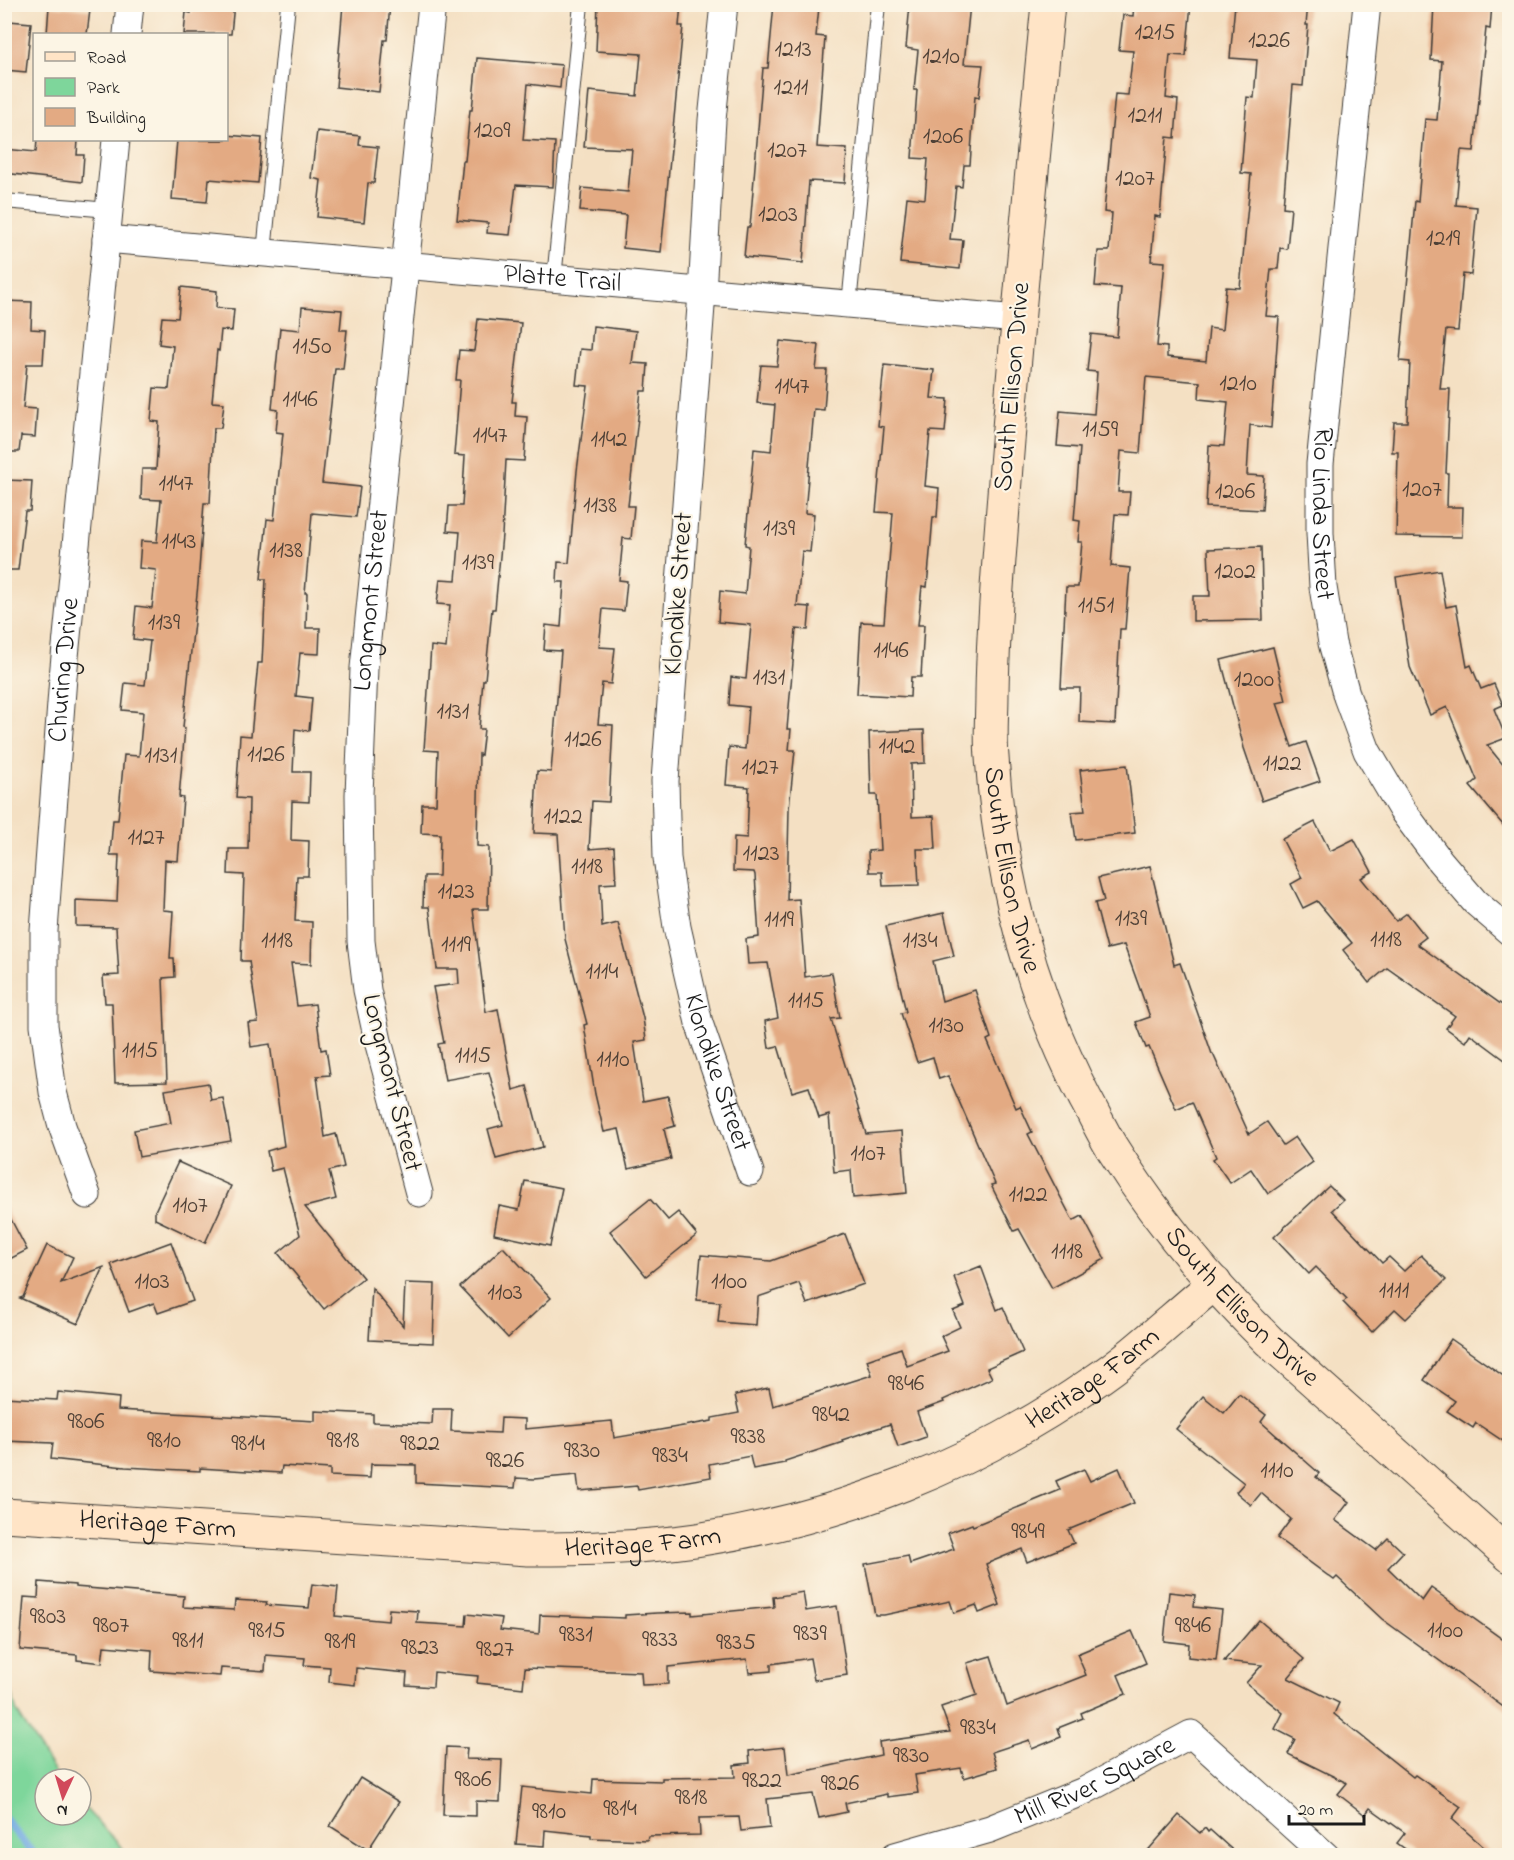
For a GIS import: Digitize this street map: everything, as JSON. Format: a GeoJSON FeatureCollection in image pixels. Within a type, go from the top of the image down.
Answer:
{"type":"FeatureCollection","features":[{"type":"Feature","properties":{"kind":"street"},"geometry":{"type":"LineString","coordinates":[[127,33],[130,4]]}},
{"type":"Feature","properties":{"kind":"street","name":"Longmont Street"},"geometry":{"type":"LineString","coordinates":[[419,1192],[378,1041],[367,990],[361,941],[359,795],[364,668],[432,4]]}},
{"type":"Feature","properties":{"kind":"street","name":"Klondike Street"},"geometry":{"type":"LineString","coordinates":[[724,4],[712,120],[702,293],[664,781],[667,858],[677,927],[699,1023],[750,1172]]}},
{"type":"Feature","properties":{"kind":"street","name":"South Ellison Drive"},"geometry":{"type":"LineString","coordinates":[[1048,4],[1018,320],[993,637],[992,754],[999,828],[1014,911],[1028,960],[1049,1024],[1105,1137],[1156,1211],[1251,1324],[1289,1361],[1509,1556]]}},
{"type":"Feature","properties":{"kind":"street","name":"Rio Linda Street"},"geometry":{"type":"LineString","coordinates":[[1367,4],[1320,464],[1323,587],[1332,643],[1347,698],[1367,750],[1402,810],[1440,861],[1475,902],[1509,932]]}},
{"type":"Feature","properties":{"kind":"street","name":"Churing Drive"},"geometry":{"type":"LineString","coordinates":[[87,1194],[62,1126],[53,1092],[44,1025],[44,931],[63,677],[116,141]]}},
{"type":"Feature","properties":{"kind":"street","name":"Platte Trail"},"geometry":{"type":"LineString","coordinates":[[106,239],[1018,320]]}},
{"type":"Feature","properties":{"kind":"street","name":"Heritage Farm"},"geometry":{"type":"LineString","coordinates":[[4,1515],[509,1548],[596,1548],[708,1537],[777,1523],[878,1494],[933,1472],[985,1447],[1039,1418],[1094,1383],[1215,1283]]}},
{"type":"Feature","properties":{"kind":"street","name":"Mill River Square"},"geometry":{"type":"LineString","coordinates":[[895,1856],[990,1829],[1084,1791],[1191,1734],[1326,1856]]}},
{"type":"Feature","properties":{"kind":"lane"},"geometry":{"type":"LineString","coordinates":[[264,253],[288,4]]}},
{"type":"Feature","properties":{"kind":"lane"},"geometry":{"type":"LineString","coordinates":[[554,279],[581,4]]}},
{"type":"Feature","properties":{"kind":"lane"},"geometry":{"type":"LineString","coordinates":[[849,305],[878,4]]}},
{"type":"Feature","properties":{"kind":"lane"},"geometry":{"type":"LineString","coordinates":[[4,201],[109,210]]}},
{"type":"Feature","properties":{"kind":"green space"},"geometry":{"type":"Polygon","coordinates":[[[5,1673],[17,1712],[51,1767],[33,1767],[33,1827],[93,1827],[93,1817],[129,1855],[5,1855],[5,1673]]]}},
{"type":"Feature","properties":{"kind":"building"},"geometry":{"type":"Polygon","coordinates":[[[192,4],[234,4],[231,34],[184,33],[186,12],[191,13],[192,4]]]}},
{"type":"Feature","properties":{"kind":"building"},"geometry":{"type":"Polygon","coordinates":[[[343,4],[390,4],[379,92],[336,87],[343,4]]]}},
{"type":"Feature","properties":{"kind":"building"},"geometry":{"type":"Polygon","coordinates":[[[598,4],[681,4],[679,26],[683,26],[661,252],[623,248],[626,215],[580,211],[582,188],[628,192],[632,149],[584,147],[589,91],[637,96],[641,54],[596,51],[598,4]]]}},
{"type":"Feature","properties":{"kind":"building"},"geometry":{"type":"Polygon","coordinates":[[[774,4],[819,7],[816,36],[825,37],[817,147],[847,149],[845,183],[809,181],[803,263],[744,257],[747,227],[750,227],[763,68],[768,68],[774,4]]]}},
{"type":"Feature","properties":{"kind":"building"},"geometry":{"type":"Polygon","coordinates":[[[910,4],[970,4],[964,64],[983,65],[979,97],[975,96],[970,165],[964,165],[962,187],[956,186],[950,239],[963,240],[960,269],[900,263],[907,197],[925,199],[928,159],[912,158],[918,50],[906,48],[910,4]]]}},
{"type":"Feature","properties":{"kind":"building"},"geometry":{"type":"Polygon","coordinates":[[[1134,4],[1191,4],[1186,56],[1170,55],[1166,98],[1178,100],[1175,138],[1167,137],[1160,217],[1155,216],[1151,261],[1165,262],[1157,346],[1167,347],[1167,357],[1206,361],[1209,328],[1222,330],[1226,287],[1240,288],[1251,174],[1241,173],[1247,97],[1254,98],[1257,60],[1230,58],[1235,4],[1308,4],[1306,25],[1308,25],[1303,86],[1293,85],[1283,207],[1291,208],[1287,249],[1280,248],[1278,269],[1271,269],[1266,316],[1279,317],[1271,428],[1250,425],[1247,475],[1264,476],[1262,510],[1206,507],[1209,445],[1224,446],[1228,402],[1199,399],[1200,382],[1146,377],[1140,453],[1121,451],[1118,492],[1130,492],[1128,515],[1115,514],[1111,566],[1130,568],[1125,629],[1120,629],[1115,724],[1079,722],[1080,688],[1061,688],[1066,587],[1078,587],[1082,542],[1078,542],[1080,521],[1074,520],[1080,448],[1057,446],[1060,411],[1094,414],[1097,372],[1087,371],[1091,334],[1117,337],[1121,288],[1095,286],[1098,251],[1109,251],[1112,213],[1104,212],[1115,94],[1128,95],[1133,51],[1119,50],[1123,15],[1133,16],[1134,4]]]}},
{"type":"Feature","properties":{"kind":"building"},"geometry":{"type":"Polygon","coordinates":[[[1434,4],[1492,4],[1490,29],[1486,28],[1474,151],[1461,150],[1456,205],[1477,207],[1471,275],[1463,274],[1458,331],[1446,330],[1440,389],[1450,389],[1446,473],[1448,473],[1447,507],[1463,507],[1462,537],[1396,536],[1398,452],[1392,452],[1394,422],[1407,422],[1410,362],[1400,361],[1415,201],[1418,202],[1425,119],[1437,120],[1442,61],[1431,60],[1434,4]]]}},
{"type":"Feature","properties":{"kind":"building"},"geometry":{"type":"Polygon","coordinates":[[[49,6],[90,10],[87,33],[47,33],[49,6]]]}},
{"type":"Feature","properties":{"kind":"building"},"geometry":{"type":"Polygon","coordinates":[[[9,21],[31,23],[26,72],[5,70],[9,21]]]}},
{"type":"Feature","properties":{"kind":"building"},"geometry":{"type":"Polygon","coordinates":[[[477,58],[562,65],[560,88],[528,84],[523,140],[555,142],[553,187],[516,185],[510,235],[487,233],[488,223],[457,220],[477,58]]]}},
{"type":"Feature","properties":{"kind":"building"},"geometry":{"type":"Polygon","coordinates":[[[317,131],[360,136],[359,145],[378,147],[374,183],[368,183],[364,222],[317,217],[321,180],[311,178],[317,131]]]}},
{"type":"Feature","properties":{"kind":"building"},"geometry":{"type":"Polygon","coordinates":[[[228,135],[262,138],[258,183],[209,179],[207,202],[172,199],[177,141],[228,141],[228,135]]]}},
{"type":"Feature","properties":{"kind":"building"},"geometry":{"type":"Polygon","coordinates":[[[37,141],[78,141],[77,155],[84,155],[82,182],[4,173],[4,149],[36,152],[37,141]]]}},
{"type":"Feature","properties":{"kind":"building"},"geometry":{"type":"Polygon","coordinates":[[[181,287],[217,291],[216,308],[234,309],[232,331],[221,330],[219,351],[217,350],[212,402],[224,403],[221,428],[214,428],[210,503],[204,503],[183,727],[185,728],[179,797],[183,798],[178,861],[165,860],[163,910],[173,911],[170,958],[174,958],[175,977],[163,978],[167,1082],[115,1083],[112,1003],[105,1003],[103,976],[119,975],[116,927],[76,926],[76,900],[117,902],[119,855],[110,855],[113,820],[118,820],[124,755],[139,756],[143,712],[122,710],[125,683],[145,685],[150,641],[133,639],[136,606],[152,608],[156,570],[139,568],[141,541],[157,542],[161,500],[141,499],[142,469],[156,469],[159,422],[151,421],[154,388],[169,389],[173,346],[159,344],[162,317],[178,318],[181,287]]]}},
{"type":"Feature","properties":{"kind":"building"},"geometry":{"type":"Polygon","coordinates":[[[4,301],[32,302],[31,329],[45,330],[43,364],[27,364],[23,408],[37,409],[35,437],[21,436],[19,452],[4,452],[4,301]]]}},
{"type":"Feature","properties":{"kind":"building"},"geometry":{"type":"Polygon","coordinates":[[[302,307],[342,310],[340,330],[347,330],[343,369],[335,369],[322,483],[360,487],[356,517],[312,513],[305,593],[307,593],[306,628],[320,628],[319,654],[300,653],[296,696],[312,698],[309,731],[295,729],[293,772],[310,772],[309,802],[292,801],[291,840],[309,841],[308,876],[297,876],[295,921],[312,922],[311,964],[291,963],[297,1006],[315,1004],[321,1050],[326,1049],[330,1075],[317,1076],[325,1137],[336,1134],[344,1167],[329,1171],[336,1199],[305,1207],[363,1278],[324,1309],[278,1253],[300,1235],[283,1168],[271,1171],[267,1151],[284,1146],[270,1044],[251,1047],[248,1023],[258,1022],[249,961],[241,961],[244,875],[228,874],[229,849],[248,849],[249,799],[236,798],[240,735],[251,736],[258,663],[262,663],[266,579],[261,579],[267,519],[274,520],[283,433],[276,432],[278,410],[272,409],[280,328],[300,330],[302,307]]]}},
{"type":"Feature","properties":{"kind":"building"},"geometry":{"type":"Polygon","coordinates":[[[478,319],[521,323],[512,402],[516,402],[515,416],[527,417],[524,461],[506,460],[495,609],[492,609],[479,729],[484,729],[481,755],[479,754],[477,846],[489,847],[488,909],[473,909],[486,1012],[498,1009],[513,1090],[527,1086],[543,1147],[496,1159],[488,1129],[503,1125],[489,1072],[445,1080],[438,1044],[444,1043],[433,987],[459,984],[458,969],[437,969],[429,907],[423,907],[424,876],[439,876],[440,834],[421,833],[422,804],[436,804],[438,751],[424,750],[431,646],[446,648],[450,605],[437,604],[440,579],[456,580],[460,532],[447,531],[449,506],[462,506],[465,456],[454,455],[460,380],[456,380],[459,350],[474,351],[478,319]]]}},
{"type":"Feature","properties":{"kind":"building"},"geometry":{"type":"Polygon","coordinates":[[[593,326],[636,331],[632,363],[648,364],[646,391],[641,391],[628,506],[634,506],[631,539],[623,538],[619,580],[627,581],[624,611],[603,609],[599,647],[615,648],[611,684],[602,683],[598,724],[613,725],[609,802],[592,801],[589,849],[614,847],[616,883],[600,884],[602,927],[618,923],[643,1018],[646,1040],[634,1042],[643,1101],[668,1096],[675,1126],[664,1129],[671,1159],[628,1169],[619,1129],[604,1132],[595,1094],[584,1025],[587,1024],[565,939],[558,834],[534,833],[537,771],[551,772],[561,651],[544,650],[546,625],[561,627],[564,582],[557,582],[558,562],[569,563],[577,471],[588,386],[576,385],[580,349],[591,350],[593,326]]]}},
{"type":"Feature","properties":{"kind":"building"},"geometry":{"type":"Polygon","coordinates":[[[780,341],[819,345],[816,370],[827,370],[824,410],[814,409],[805,513],[814,514],[810,552],[802,551],[797,606],[810,607],[808,630],[796,629],[787,729],[791,729],[789,750],[795,750],[789,809],[787,900],[799,899],[805,977],[832,973],[840,1018],[831,1019],[866,1134],[902,1131],[907,1193],[853,1198],[851,1170],[834,1172],[829,1115],[819,1118],[809,1087],[792,1092],[778,1046],[769,1048],[765,1021],[778,1018],[768,963],[748,964],[746,939],[759,937],[755,875],[754,872],[733,871],[734,837],[747,838],[749,787],[726,785],[729,747],[745,749],[748,707],[729,705],[731,677],[746,679],[751,625],[718,622],[720,591],[745,594],[749,546],[745,545],[754,449],[771,451],[775,405],[757,403],[761,365],[777,366],[780,341]]]}},
{"type":"Feature","properties":{"kind":"building"},"geometry":{"type":"Polygon","coordinates":[[[884,365],[934,370],[931,398],[948,399],[945,432],[930,431],[925,486],[939,488],[937,517],[933,517],[927,587],[922,586],[918,625],[924,625],[921,677],[911,677],[910,697],[857,694],[861,622],[884,623],[893,513],[876,512],[884,427],[878,426],[884,365]]]}},
{"type":"Feature","properties":{"kind":"building"},"geometry":{"type":"Polygon","coordinates":[[[4,480],[32,481],[30,511],[25,511],[18,570],[4,570],[4,480]]]}},
{"type":"Feature","properties":{"kind":"building"},"geometry":{"type":"Polygon","coordinates":[[[1261,547],[1263,620],[1193,621],[1193,596],[1210,596],[1208,549],[1261,547]]]}},
{"type":"Feature","properties":{"kind":"building"},"geometry":{"type":"Polygon","coordinates":[[[1440,570],[1446,607],[1456,605],[1467,667],[1471,665],[1481,689],[1494,684],[1503,705],[1494,709],[1506,738],[1487,745],[1509,772],[1509,832],[1470,786],[1477,780],[1447,707],[1430,715],[1410,667],[1396,577],[1440,570]]]}},
{"type":"Feature","properties":{"kind":"building"},"geometry":{"type":"Polygon","coordinates":[[[1273,647],[1286,701],[1277,703],[1292,747],[1306,742],[1320,781],[1262,801],[1244,748],[1221,660],[1273,647]]]}},
{"type":"Feature","properties":{"kind":"building"},"geometry":{"type":"Polygon","coordinates":[[[924,730],[925,763],[911,764],[912,817],[934,816],[936,849],[917,849],[919,885],[883,886],[882,872],[869,872],[868,851],[880,850],[877,795],[871,795],[869,732],[924,730]]]}},
{"type":"Feature","properties":{"kind":"building"},"geometry":{"type":"Polygon","coordinates":[[[1127,765],[1135,833],[1076,840],[1072,812],[1085,811],[1080,770],[1127,765]]]}},
{"type":"Feature","properties":{"kind":"building"},"geometry":{"type":"Polygon","coordinates":[[[1315,822],[1330,851],[1354,839],[1372,872],[1361,878],[1396,921],[1407,913],[1426,937],[1417,944],[1509,1010],[1509,1063],[1470,1034],[1465,1042],[1446,1028],[1455,1016],[1387,968],[1369,983],[1343,950],[1352,943],[1317,901],[1303,908],[1291,884],[1302,878],[1282,839],[1315,822]]]}},
{"type":"Feature","properties":{"kind":"building"},"geometry":{"type":"Polygon","coordinates":[[[1150,866],[1174,965],[1180,963],[1212,1054],[1249,1134],[1267,1122],[1283,1145],[1295,1137],[1313,1162],[1268,1194],[1251,1169],[1230,1183],[1213,1159],[1216,1157],[1192,1102],[1176,1109],[1136,1022],[1150,1017],[1124,945],[1107,949],[1095,903],[1104,901],[1098,878],[1150,866]]]}},
{"type":"Feature","properties":{"kind":"building"},"geometry":{"type":"Polygon","coordinates":[[[944,913],[954,956],[933,961],[942,1001],[975,990],[991,1038],[987,1040],[1016,1108],[1020,1106],[1032,1132],[1028,1134],[1073,1221],[1082,1216],[1105,1259],[1052,1288],[1019,1229],[1014,1231],[991,1185],[995,1184],[948,1076],[939,1079],[933,1057],[917,1062],[901,1013],[906,1012],[886,926],[944,913]]]}},
{"type":"Feature","properties":{"kind":"building"},"geometry":{"type":"Polygon","coordinates":[[[208,1083],[211,1100],[223,1098],[231,1141],[139,1157],[134,1130],[171,1123],[165,1090],[208,1083]]]}},
{"type":"Feature","properties":{"kind":"building"},"geometry":{"type":"Polygon","coordinates":[[[178,1162],[231,1186],[205,1243],[155,1219],[155,1211],[178,1162]]]}},
{"type":"Feature","properties":{"kind":"building"},"geometry":{"type":"Polygon","coordinates":[[[525,1181],[562,1188],[550,1246],[494,1234],[499,1206],[519,1210],[525,1181]]]}},
{"type":"Feature","properties":{"kind":"building"},"geometry":{"type":"Polygon","coordinates":[[[1329,1186],[1343,1200],[1332,1210],[1382,1263],[1389,1257],[1404,1271],[1421,1255],[1446,1280],[1406,1319],[1395,1309],[1372,1332],[1343,1302],[1347,1299],[1316,1267],[1309,1274],[1274,1237],[1329,1186]]]}},
{"type":"Feature","properties":{"kind":"building"},"geometry":{"type":"Polygon","coordinates":[[[650,1199],[668,1220],[678,1212],[697,1235],[646,1276],[610,1231],[650,1199]]]}},
{"type":"Feature","properties":{"kind":"building"},"geometry":{"type":"Polygon","coordinates":[[[4,1206],[27,1250],[4,1262],[4,1206]]]}},
{"type":"Feature","properties":{"kind":"building"},"geometry":{"type":"Polygon","coordinates":[[[845,1234],[864,1284],[807,1304],[799,1283],[758,1297],[756,1325],[718,1322],[720,1302],[697,1300],[701,1255],[771,1261],[845,1234]]]}},
{"type":"Feature","properties":{"kind":"building"},"geometry":{"type":"Polygon","coordinates":[[[171,1242],[193,1301],[158,1313],[154,1303],[129,1312],[111,1264],[171,1242]]]}},
{"type":"Feature","properties":{"kind":"building"},"geometry":{"type":"Polygon","coordinates":[[[47,1245],[73,1257],[61,1283],[104,1267],[78,1324],[20,1298],[23,1297],[47,1245]]]}},
{"type":"Feature","properties":{"kind":"building"},"geometry":{"type":"Polygon","coordinates":[[[503,1247],[551,1298],[508,1338],[460,1287],[503,1247]]]}},
{"type":"Feature","properties":{"kind":"building"},"geometry":{"type":"Polygon","coordinates":[[[981,1266],[997,1310],[1003,1307],[1023,1352],[987,1368],[992,1378],[943,1400],[944,1402],[917,1412],[926,1437],[898,1447],[890,1424],[785,1461],[785,1463],[753,1469],[750,1456],[709,1464],[711,1477],[638,1490],[637,1486],[579,1491],[577,1475],[534,1479],[516,1478],[515,1488],[416,1483],[416,1465],[371,1464],[370,1478],[330,1476],[330,1469],[282,1466],[281,1473],[200,1468],[200,1471],[125,1467],[51,1459],[53,1443],[4,1441],[4,1397],[57,1400],[58,1392],[119,1398],[118,1410],[315,1421],[315,1411],[373,1414],[373,1422],[432,1424],[433,1409],[452,1409],[451,1431],[500,1433],[501,1418],[525,1419],[525,1429],[612,1421],[614,1438],[712,1421],[712,1418],[739,1413],[735,1395],[769,1388],[773,1406],[872,1375],[867,1360],[901,1348],[907,1366],[948,1351],[941,1336],[960,1327],[953,1311],[965,1306],[954,1277],[981,1266]]]}},
{"type":"Feature","properties":{"kind":"building"},"geometry":{"type":"Polygon","coordinates":[[[405,1283],[435,1284],[433,1343],[369,1340],[372,1288],[403,1326],[405,1283]]]}},
{"type":"Feature","properties":{"kind":"building"},"geometry":{"type":"Polygon","coordinates":[[[1451,1339],[1509,1380],[1509,1445],[1476,1423],[1473,1428],[1447,1411],[1455,1401],[1424,1380],[1451,1339]]]}},
{"type":"Feature","properties":{"kind":"building"},"geometry":{"type":"Polygon","coordinates":[[[1239,1394],[1266,1415],[1261,1422],[1319,1473],[1316,1477],[1349,1502],[1335,1520],[1376,1550],[1388,1538],[1403,1552],[1388,1568],[1422,1601],[1431,1588],[1509,1644],[1509,1711],[1382,1619],[1337,1577],[1334,1580],[1277,1538],[1291,1519],[1261,1493],[1251,1505],[1236,1492],[1244,1483],[1176,1429],[1203,1396],[1224,1413],[1239,1394]]]}},
{"type":"Feature","properties":{"kind":"building"},"geometry":{"type":"Polygon","coordinates":[[[1119,1468],[1134,1503],[1068,1530],[1074,1543],[1027,1562],[1022,1549],[986,1564],[1000,1605],[979,1613],[976,1605],[954,1613],[950,1601],[875,1615],[865,1564],[908,1556],[910,1564],[954,1549],[948,1533],[972,1524],[973,1526],[1060,1490],[1056,1481],[1084,1469],[1090,1481],[1119,1468]]]}},
{"type":"Feature","properties":{"kind":"building"},"geometry":{"type":"Polygon","coordinates":[[[39,1582],[184,1596],[183,1607],[234,1610],[235,1600],[309,1608],[312,1584],[338,1587],[335,1616],[388,1621],[389,1609],[418,1611],[417,1623],[466,1626],[467,1614],[502,1618],[500,1630],[539,1634],[540,1615],[625,1618],[625,1615],[692,1612],[692,1615],[774,1607],[773,1597],[803,1592],[806,1611],[837,1606],[847,1675],[814,1680],[810,1658],[771,1664],[771,1671],[749,1673],[747,1659],[668,1667],[668,1684],[642,1685],[641,1672],[525,1668],[523,1688],[477,1683],[478,1676],[434,1672],[433,1687],[406,1685],[407,1673],[356,1668],[355,1685],[329,1682],[330,1667],[304,1665],[305,1658],[266,1655],[265,1671],[221,1668],[220,1676],[151,1671],[152,1650],[104,1646],[102,1663],[77,1660],[77,1655],[20,1650],[24,1597],[38,1598],[39,1582]]]}},
{"type":"Feature","properties":{"kind":"building"},"geometry":{"type":"Polygon","coordinates":[[[1169,1592],[1195,1595],[1194,1607],[1222,1610],[1216,1660],[1188,1657],[1189,1644],[1164,1641],[1169,1592]]]}},
{"type":"Feature","properties":{"kind":"building"},"geometry":{"type":"Polygon","coordinates":[[[1259,1620],[1304,1659],[1288,1678],[1339,1703],[1334,1714],[1413,1777],[1415,1775],[1461,1807],[1452,1819],[1494,1856],[1415,1856],[1397,1843],[1405,1833],[1370,1808],[1365,1815],[1338,1794],[1347,1783],[1288,1754],[1295,1739],[1275,1729],[1283,1713],[1246,1683],[1262,1665],[1224,1661],[1259,1620]]]}},
{"type":"Feature","properties":{"kind":"building"},"geometry":{"type":"Polygon","coordinates":[[[1132,1631],[1146,1663],[1118,1675],[1126,1694],[1081,1713],[1083,1718],[1058,1728],[1061,1737],[1032,1749],[1029,1740],[992,1752],[997,1768],[964,1778],[961,1768],[915,1775],[918,1793],[887,1797],[887,1794],[845,1803],[847,1812],[819,1818],[813,1794],[767,1799],[770,1828],[741,1831],[739,1817],[699,1818],[700,1835],[648,1836],[647,1840],[591,1838],[591,1835],[545,1830],[544,1846],[516,1844],[522,1787],[592,1794],[593,1779],[662,1781],[662,1778],[735,1777],[734,1765],[750,1763],[749,1751],[785,1747],[788,1775],[881,1755],[879,1742],[950,1732],[941,1707],[977,1695],[967,1663],[991,1656],[1007,1706],[1086,1675],[1077,1654],[1132,1631]]]}},
{"type":"Feature","properties":{"kind":"building"},"geometry":{"type":"Polygon","coordinates":[[[446,1747],[467,1748],[466,1759],[502,1760],[500,1802],[476,1801],[476,1816],[443,1815],[446,1747]]]}},
{"type":"Feature","properties":{"kind":"building"},"geometry":{"type":"Polygon","coordinates":[[[360,1778],[399,1802],[368,1850],[330,1826],[360,1778]]]}},
{"type":"Feature","properties":{"kind":"building"},"geometry":{"type":"Polygon","coordinates":[[[1179,1815],[1200,1833],[1205,1828],[1208,1832],[1210,1830],[1239,1856],[1143,1856],[1179,1815]]]}},
{"type":"Feature","properties":{"kind":"waterway"},"geometry":{"type":"LineString","coordinates":[[4,1818],[35,1856]]}}]}
